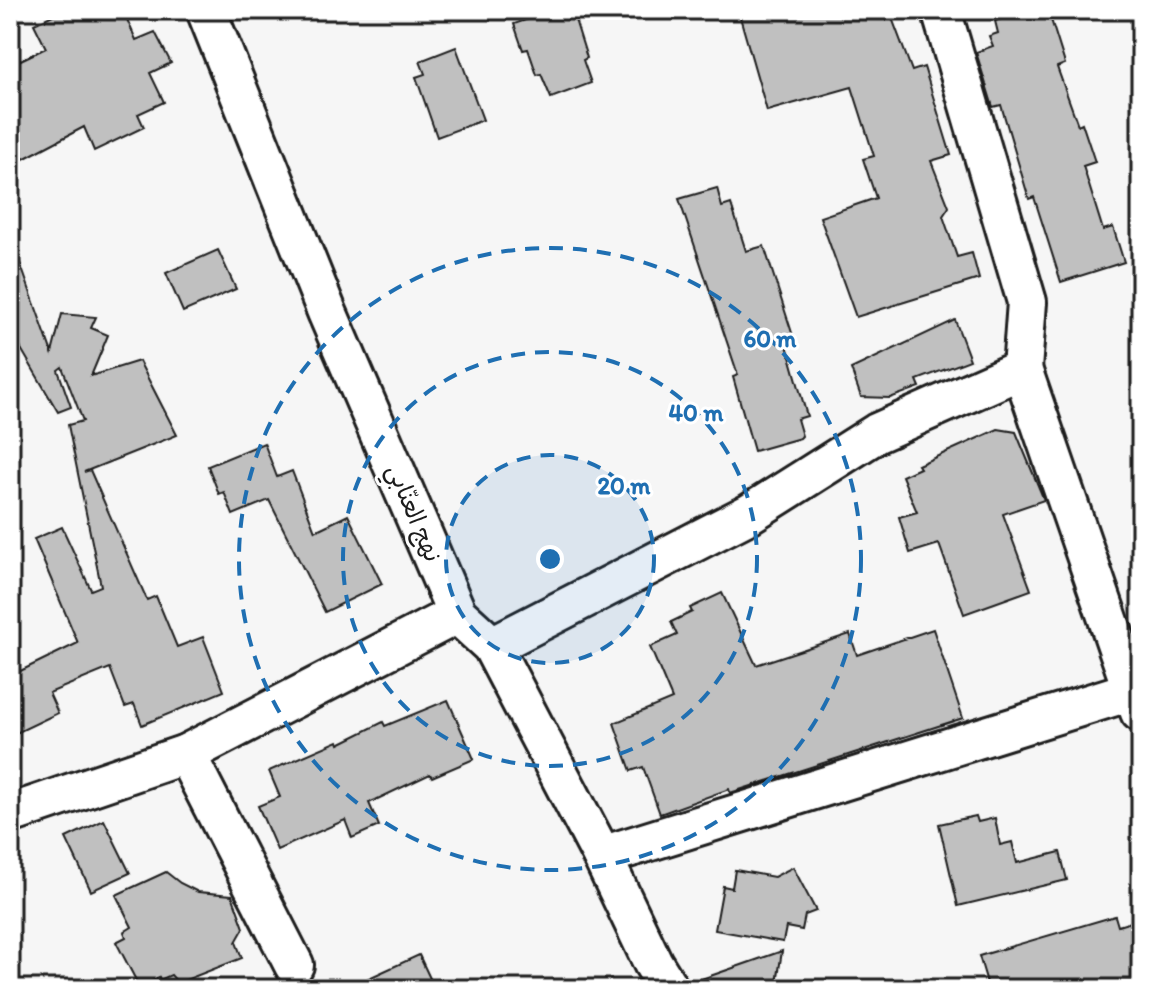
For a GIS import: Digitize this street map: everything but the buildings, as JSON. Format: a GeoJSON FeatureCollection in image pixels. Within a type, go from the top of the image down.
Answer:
{"type":"FeatureCollection","features":[{"type":"Feature","properties":{"kind":"street","name":"نهج العنّابي"},"geometry":{"type":"LineString","coordinates":[[206,10],[327,312],[457,614],[492,646],[669,989]]}},
{"type":"Feature","properties":{"kind":"street"},"geometry":{"type":"LineString","coordinates":[[602,856],[1137,702],[1022,369],[1027,302],[941,10]]}},
{"type":"Feature","properties":{"kind":"street"},"geometry":{"type":"LineString","coordinates":[[492,646],[749,514],[877,433],[1022,369]]}},
{"type":"Feature","properties":{"kind":"street"},"geometry":{"type":"LineString","coordinates":[[10,814],[186,754],[457,614]]}},
{"type":"Feature","properties":{"kind":"street"},"geometry":{"type":"LineString","coordinates":[[186,754],[294,965]]}}]}
